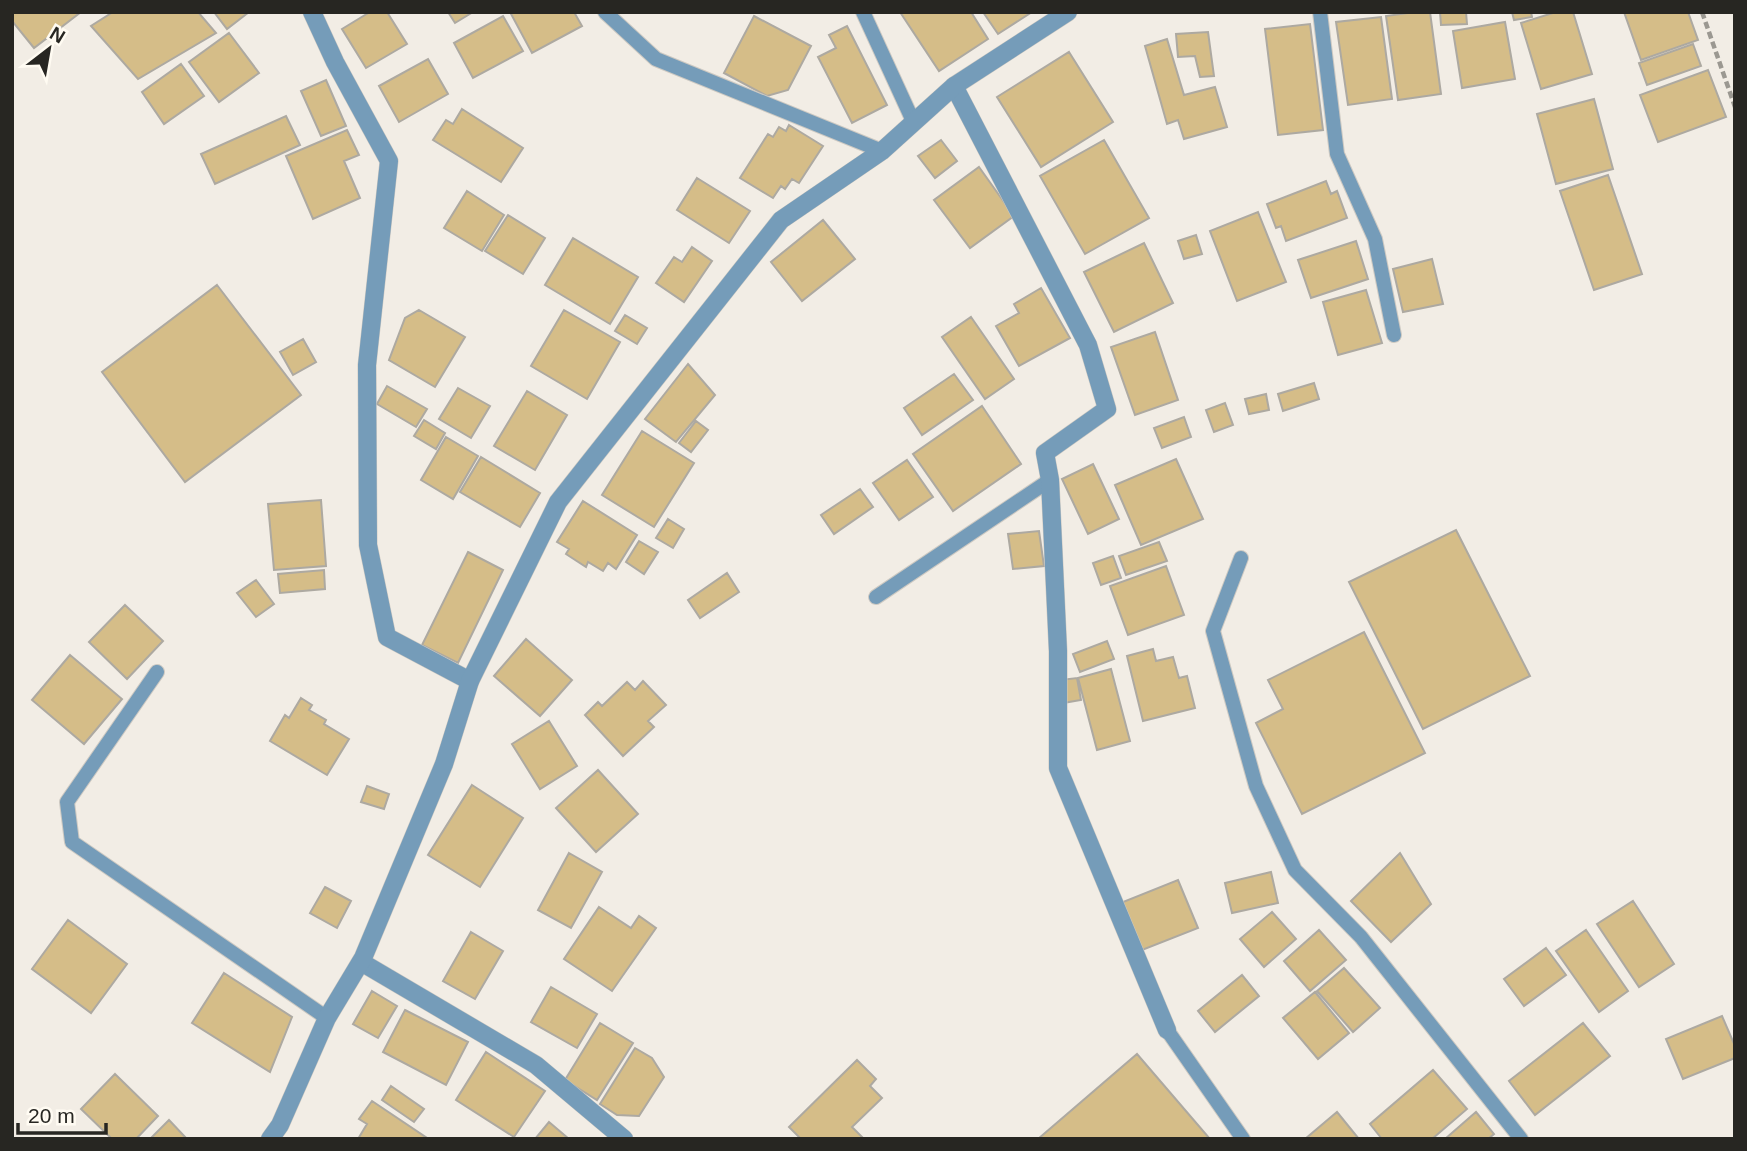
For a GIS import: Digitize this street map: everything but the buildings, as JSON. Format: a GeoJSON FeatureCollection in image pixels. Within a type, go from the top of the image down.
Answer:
{"type":"FeatureCollection","features":[{"type":"Feature","properties":{"kind":"street"},"geometry":{"type":"LineString","coordinates":[[312,12],[335,62],[388,161],[367,365],[368,545],[387,637],[470,681]]}},
{"type":"Feature","properties":{"kind":"street"},"geometry":{"type":"LineString","coordinates":[[270,1139],[280,1125],[327,1018],[360,962],[444,764],[470,681],[558,502],[782,220],[882,151],[954,86],[1068,12]]}},
{"type":"Feature","properties":{"kind":"street"},"geometry":{"type":"LineString","coordinates":[[954,86],[1088,345],[1107,410],[1045,453],[1050,480],[1058,651],[1058,768],[1167,1030]]}},
{"type":"Feature","properties":{"kind":"street"},"geometry":{"type":"LineString","coordinates":[[360,962],[536,1065],[624,1139]]}},
{"type":"Feature","properties":{"kind":"lane"},"geometry":{"type":"LineString","coordinates":[[605,12],[656,59],[882,151]]}},
{"type":"Feature","properties":{"kind":"lane"},"geometry":{"type":"LineString","coordinates":[[863,12],[913,121]]}},
{"type":"Feature","properties":{"kind":"lane"},"geometry":{"type":"LineString","coordinates":[[1320,12],[1337,154],[1375,239],[1394,334]]}},
{"type":"Feature","properties":{"kind":"lane"},"geometry":{"type":"LineString","coordinates":[[876,597],[1050,480]]}},
{"type":"Feature","properties":{"kind":"lane"},"geometry":{"type":"LineString","coordinates":[[1241,558],[1213,631],[1256,786],[1295,870],[1362,937],[1521,1139]]}},
{"type":"Feature","properties":{"kind":"lane"},"geometry":{"type":"LineString","coordinates":[[157,672],[67,802],[72,842],[327,1018]]}},
{"type":"Feature","properties":{"kind":"lane"},"geometry":{"type":"LineString","coordinates":[[1167,1030],[1243,1139]]}},
{"type":"Feature","properties":{"kind":"path"},"geometry":{"type":"LineString","coordinates":[[1702,12],[1735,107]]}}]}
